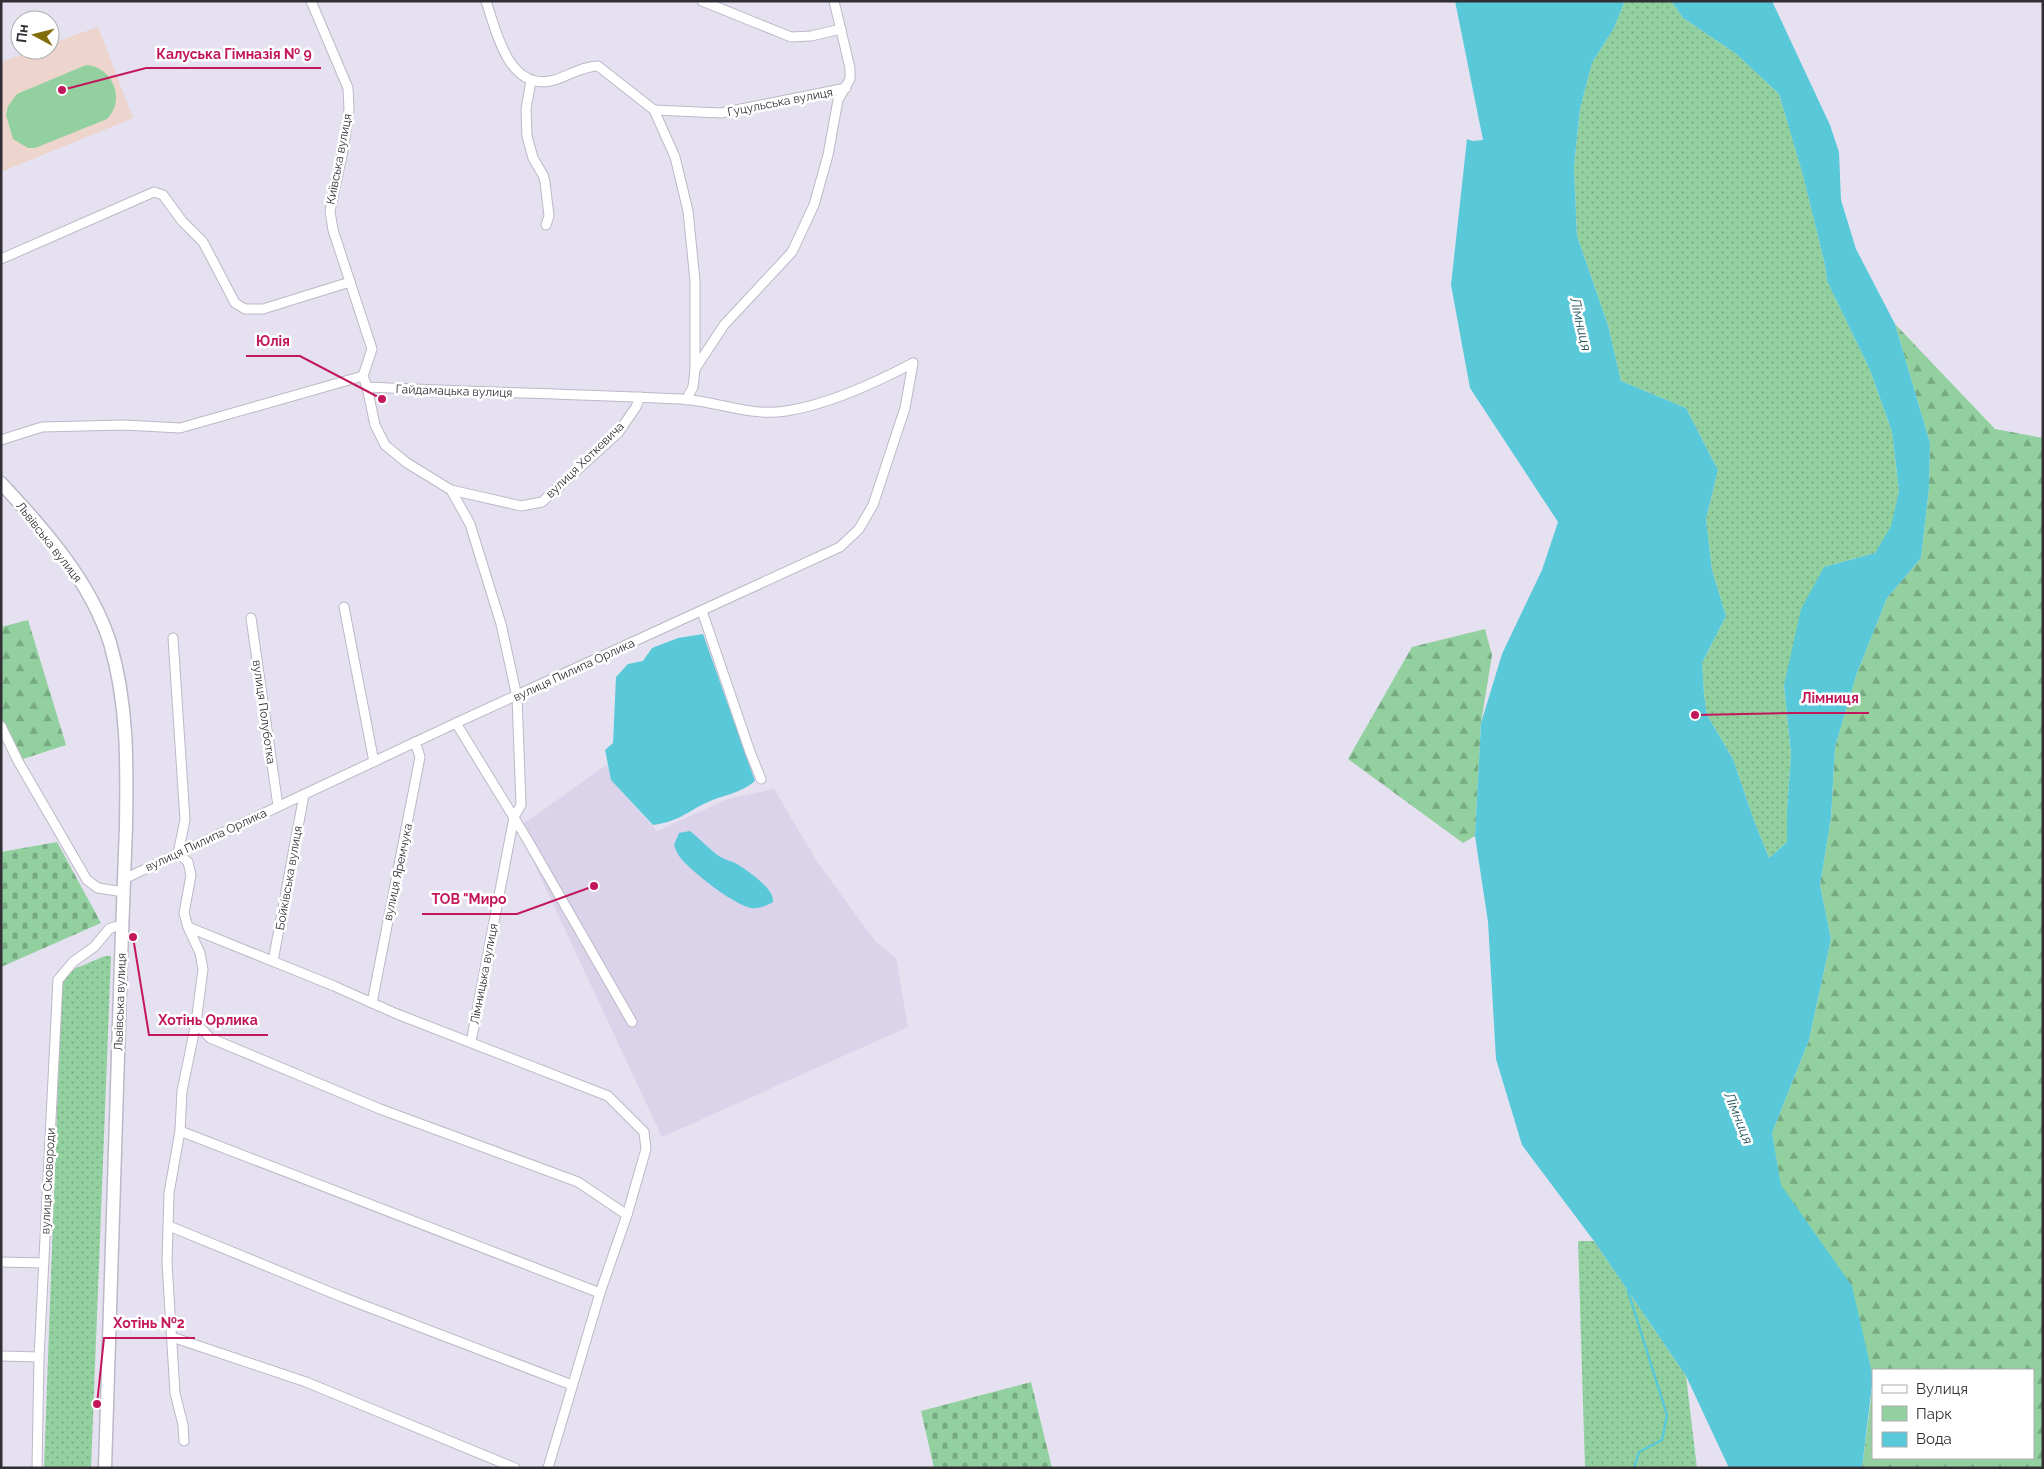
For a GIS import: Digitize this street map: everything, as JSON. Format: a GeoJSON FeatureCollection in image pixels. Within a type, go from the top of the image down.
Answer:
{"type":"FeatureCollection","features":[{"type":"Feature","properties":{"kind":"main road","name":"Львівська вулиця"},"geometry":{"type":"LineString","coordinates":[[1,483],[54,543],[85,588],[100,616],[120,680],[126,723],[127,769],[124,892],[105,1468]]}},
{"type":"Feature","properties":{"kind":"street","name":"Київська вулиця"},"geometry":{"type":"LineString","coordinates":[[312,1],[348,88],[349,110],[330,211],[333,230],[372,349],[363,376]]}},
{"type":"Feature","properties":{"kind":"street"},"geometry":{"type":"LineString","coordinates":[[486,1],[497,36],[513,67],[531,81],[526,109],[527,136],[533,158],[545,182],[549,216],[546,225]]}},
{"type":"Feature","properties":{"kind":"street"},"geometry":{"type":"LineString","coordinates":[[702,1],[791,37],[811,36],[841,29]]}},
{"type":"Feature","properties":{"kind":"street","name":"Гуцульська вулиця"},"geometry":{"type":"LineString","coordinates":[[694,369],[724,325],[792,252],[814,205],[828,156],[838,100],[850,80],[850,68],[834,1]]}},
{"type":"Feature","properties":{"kind":"street","name":"Гуцульська вулиця"},"geometry":{"type":"LineString","coordinates":[[531,81],[550,81],[590,66],[598,66],[654,110],[674,157],[688,211],[695,281],[693,387],[686,400]]}},
{"type":"Feature","properties":{"kind":"street","name":"Гуцульська вулиця"},"geometry":{"type":"LineString","coordinates":[[654,110],[721,113],[846,88]]}},
{"type":"Feature","properties":{"kind":"street"},"geometry":{"type":"LineString","coordinates":[[1,259],[154,192],[163,195],[182,221],[203,242],[235,303],[245,308],[263,309],[350,282]]}},
{"type":"Feature","properties":{"kind":"street","name":"Гайдамацька вулиця"},"geometry":{"type":"LineString","coordinates":[[367,387],[686,400],[761,413],[785,411],[813,405],[892,374],[913,363]]}},
{"type":"Feature","properties":{"kind":"street","name":"вулиця Пилипа Орлика"},"geometry":{"type":"LineString","coordinates":[[124,879],[415,742],[517,697],[840,547],[859,529],[873,505],[905,408],[913,363]]}},
{"type":"Feature","properties":{"kind":"street"},"geometry":{"type":"LineString","coordinates":[[1,440],[42,428],[124,425],[180,428],[363,376],[367,387]]}},
{"type":"Feature","properties":{"kind":"street","name":"вулиця Хоткевича"},"geometry":{"type":"LineString","coordinates":[[367,387],[375,425],[385,445],[407,463],[451,490],[521,506],[542,502],[618,433],[636,407],[640,397]]}},
{"type":"Feature","properties":{"kind":"street","name":"Лімницька вулиця"},"geometry":{"type":"LineString","coordinates":[[451,490],[470,524],[501,624],[517,697],[521,805],[514,816],[471,1042]]}},
{"type":"Feature","properties":{"kind":"street"},"geometry":{"type":"LineString","coordinates":[[344,607],[374,762]]}},
{"type":"Feature","properties":{"kind":"street"},"geometry":{"type":"LineString","coordinates":[[702,611],[761,779]]}},
{"type":"Feature","properties":{"kind":"street","name":"вулиця Полуботка"},"geometry":{"type":"LineString","coordinates":[[251,618],[278,806]]}},
{"type":"Feature","properties":{"kind":"street"},"geometry":{"type":"LineString","coordinates":[[173,638],[185,820],[178,853],[188,862],[191,874],[184,913],[200,953],[203,969],[196,1023],[182,1091],[180,1131],[169,1193],[167,1263],[175,1394],[183,1425],[184,1441]]}},
{"type":"Feature","properties":{"kind":"street"},"geometry":{"type":"LineString","coordinates":[[456,723],[514,816],[632,1022]]}},
{"type":"Feature","properties":{"kind":"street"},"geometry":{"type":"LineString","coordinates":[[1,726],[18,761],[87,880],[98,888],[124,892]]}},
{"type":"Feature","properties":{"kind":"street","name":"вулиця Яремчука"},"geometry":{"type":"LineString","coordinates":[[372,1003],[420,757],[415,742]]}},
{"type":"Feature","properties":{"kind":"street","name":"Бойківська вулиця"},"geometry":{"type":"LineString","coordinates":[[273,961],[304,794]]}},
{"type":"Feature","properties":{"kind":"street","name":"вулиця Сковороди"},"geometry":{"type":"LineString","coordinates":[[37,1468],[39,1357],[58,980],[73,962],[94,947],[109,929],[114,926],[122,926]]}},
{"type":"Feature","properties":{"kind":"street"},"geometry":{"type":"LineString","coordinates":[[188,927],[372,1003],[608,1096],[644,1132],[646,1148],[627,1215],[600,1293],[548,1468]]}},
{"type":"Feature","properties":{"kind":"street"},"geometry":{"type":"LineString","coordinates":[[196,1023],[210,1038],[380,1109],[578,1182],[627,1215]]}},
{"type":"Feature","properties":{"kind":"street"},"geometry":{"type":"LineString","coordinates":[[180,1131],[600,1293]]}},
{"type":"Feature","properties":{"kind":"street"},"geometry":{"type":"LineString","coordinates":[[169,1226],[342,1297],[572,1385]]}},
{"type":"Feature","properties":{"kind":"street"},"geometry":{"type":"LineString","coordinates":[[1,1262],[44,1263]]}},
{"type":"Feature","properties":{"kind":"street"},"geometry":{"type":"LineString","coordinates":[[172,1337],[306,1382],[515,1468]]}},
{"type":"Feature","properties":{"kind":"street"},"geometry":{"type":"LineString","coordinates":[[1,1356],[39,1357]]}},
{"type":"Feature","properties":{"kind":"shaded area"},"geometry":{"type":"Polygon","coordinates":[[[98,27],[133,118],[1,172],[1,62],[10,59],[60,60],[60,40],[98,27]]]}},
{"type":"Feature","properties":{"kind":"shaded area"},"geometry":{"type":"Polygon","coordinates":[[[607,764],[611,780],[657,831],[728,799],[774,789],[818,863],[875,941],[896,958],[908,1027],[662,1137],[517,827],[607,764]]]}},
{"type":"Feature","properties":{"kind":"green space"},"geometry":{"type":"Polygon","coordinates":[[[1625,1],[1671,1],[1683,18],[1735,53],[1779,94],[1803,174],[1825,265],[1827,281],[1870,370],[1892,432],[1899,491],[1892,526],[1875,553],[1824,567],[1784,685],[1791,755],[1787,842],[1769,858],[1733,759],[1707,715],[1704,693],[1702,663],[1726,616],[1712,570],[1706,519],[1718,470],[1686,408],[1621,381],[1608,325],[1577,236],[1574,167],[1580,109],[1592,63],[1614,28],[1625,1]]]}},
{"type":"Feature","properties":{"kind":"green space"},"geometry":{"type":"Polygon","coordinates":[[[86,65],[95,67],[103,72],[110,78],[114,86],[116,103],[107,119],[35,148],[28,148],[13,139],[6,115],[8,106],[17,94],[86,65]]]}},
{"type":"Feature","properties":{"kind":"green space"},"geometry":{"type":"Polygon","coordinates":[[[1895,324],[1995,429],[2043,438],[2043,1468],[1862,1468],[1872,1391],[1872,1459],[2034,1459],[2034,1369],[1872,1369],[1872,1373],[1851,1286],[1780,1185],[1772,1133],[1809,1040],[1831,939],[1820,885],[1831,818],[1835,747],[1857,673],[1887,598],[1921,558],[1929,488],[1930,443],[1895,324]]]}},
{"type":"Feature","properties":{"kind":"green space"},"geometry":{"type":"Polygon","coordinates":[[[28,620],[66,745],[14,762],[1,723],[1,627],[28,620]]]}},
{"type":"Feature","properties":{"kind":"green space"},"geometry":{"type":"Polygon","coordinates":[[[1485,629],[1492,655],[1481,723],[1475,836],[1463,843],[1348,759],[1412,647],[1485,629]]]}},
{"type":"Feature","properties":{"kind":"green space"},"geometry":{"type":"Polygon","coordinates":[[[57,842],[101,923],[1,967],[1,852],[57,842]]]}},
{"type":"Feature","properties":{"kind":"green space"},"geometry":{"type":"Polygon","coordinates":[[[105,956],[111,956],[91,1468],[44,1468],[62,974],[105,956]]]}},
{"type":"Feature","properties":{"kind":"green space"},"geometry":{"type":"Polygon","coordinates":[[[1578,1241],[1594,1241],[1686,1376],[1697,1468],[1585,1468],[1578,1241]]]}},
{"type":"Feature","properties":{"kind":"green space"},"geometry":{"type":"Polygon","coordinates":[[[1031,1382],[1052,1468],[934,1468],[921,1411],[1031,1382]]]}},
{"type":"Feature","properties":{"kind":"water"},"geometry":{"type":"Polygon","coordinates":[[[1455,1],[1625,1],[1614,28],[1592,63],[1580,109],[1574,167],[1577,236],[1608,325],[1621,381],[1686,408],[1718,470],[1706,519],[1712,570],[1726,616],[1702,663],[1704,693],[1707,715],[1733,759],[1769,858],[1787,842],[1791,755],[1784,685],[1801,609],[1824,567],[1875,553],[1891,526],[1899,491],[1892,432],[1870,370],[1827,281],[1825,265],[1803,175],[1779,94],[1735,53],[1683,18],[1671,1],[1772,1],[1830,125],[1839,152],[1841,200],[1856,249],[1895,324],[1930,443],[1929,488],[1921,558],[1887,598],[1857,673],[1835,747],[1831,818],[1820,885],[1831,939],[1809,1040],[1772,1133],[1781,1185],[1852,1286],[1872,1373],[1862,1468],[1729,1468],[1686,1376],[1594,1241],[1522,1145],[1496,1059],[1488,922],[1475,836],[1481,723],[1502,654],[1542,570],[1558,522],[1470,388],[1451,285],[1467,139],[1473,141],[1483,140],[1455,1]]]}},
{"type":"Feature","properties":{"kind":"water"},"geometry":{"type":"Polygon","coordinates":[[[703,634],[755,781],[744,788],[708,802],[676,819],[653,825],[611,780],[605,750],[613,743],[616,677],[628,664],[643,661],[652,648],[678,638],[703,634]]]}},
{"type":"Feature","properties":{"kind":"water"},"geometry":{"type":"Polygon","coordinates":[[[690,831],[719,856],[737,864],[760,881],[770,892],[773,902],[756,908],[743,905],[723,894],[692,870],[679,856],[674,845],[679,833],[690,831]]]}},
{"type":"Feature","properties":{"kind":"waterway"},"geometry":{"type":"LineString","coordinates":[[1628,1291],[1667,1415],[1662,1440],[1639,1452],[1634,1468]]}},
{"type":"Feature","properties":{"kind":"place","name":"Калуська Гімназія № 9"},"geometry":{"type":"Point","coordinates":[62,90]}},
{"type":"Feature","properties":{"kind":"place","name":"Юлія"},"geometry":{"type":"Point","coordinates":[382,399]}},
{"type":"Feature","properties":{"kind":"place","name":"Лімниця"},"geometry":{"type":"Point","coordinates":[1695,715]}},
{"type":"Feature","properties":{"kind":"place","name":"ТОВ \"Миро"},"geometry":{"type":"Point","coordinates":[594,886]}},
{"type":"Feature","properties":{"kind":"place","name":"Хотінь Орлика"},"geometry":{"type":"Point","coordinates":[133,937]}},
{"type":"Feature","properties":{"kind":"place","name":"Хотінь №2"},"geometry":{"type":"Point","coordinates":[97,1404]}}]}
